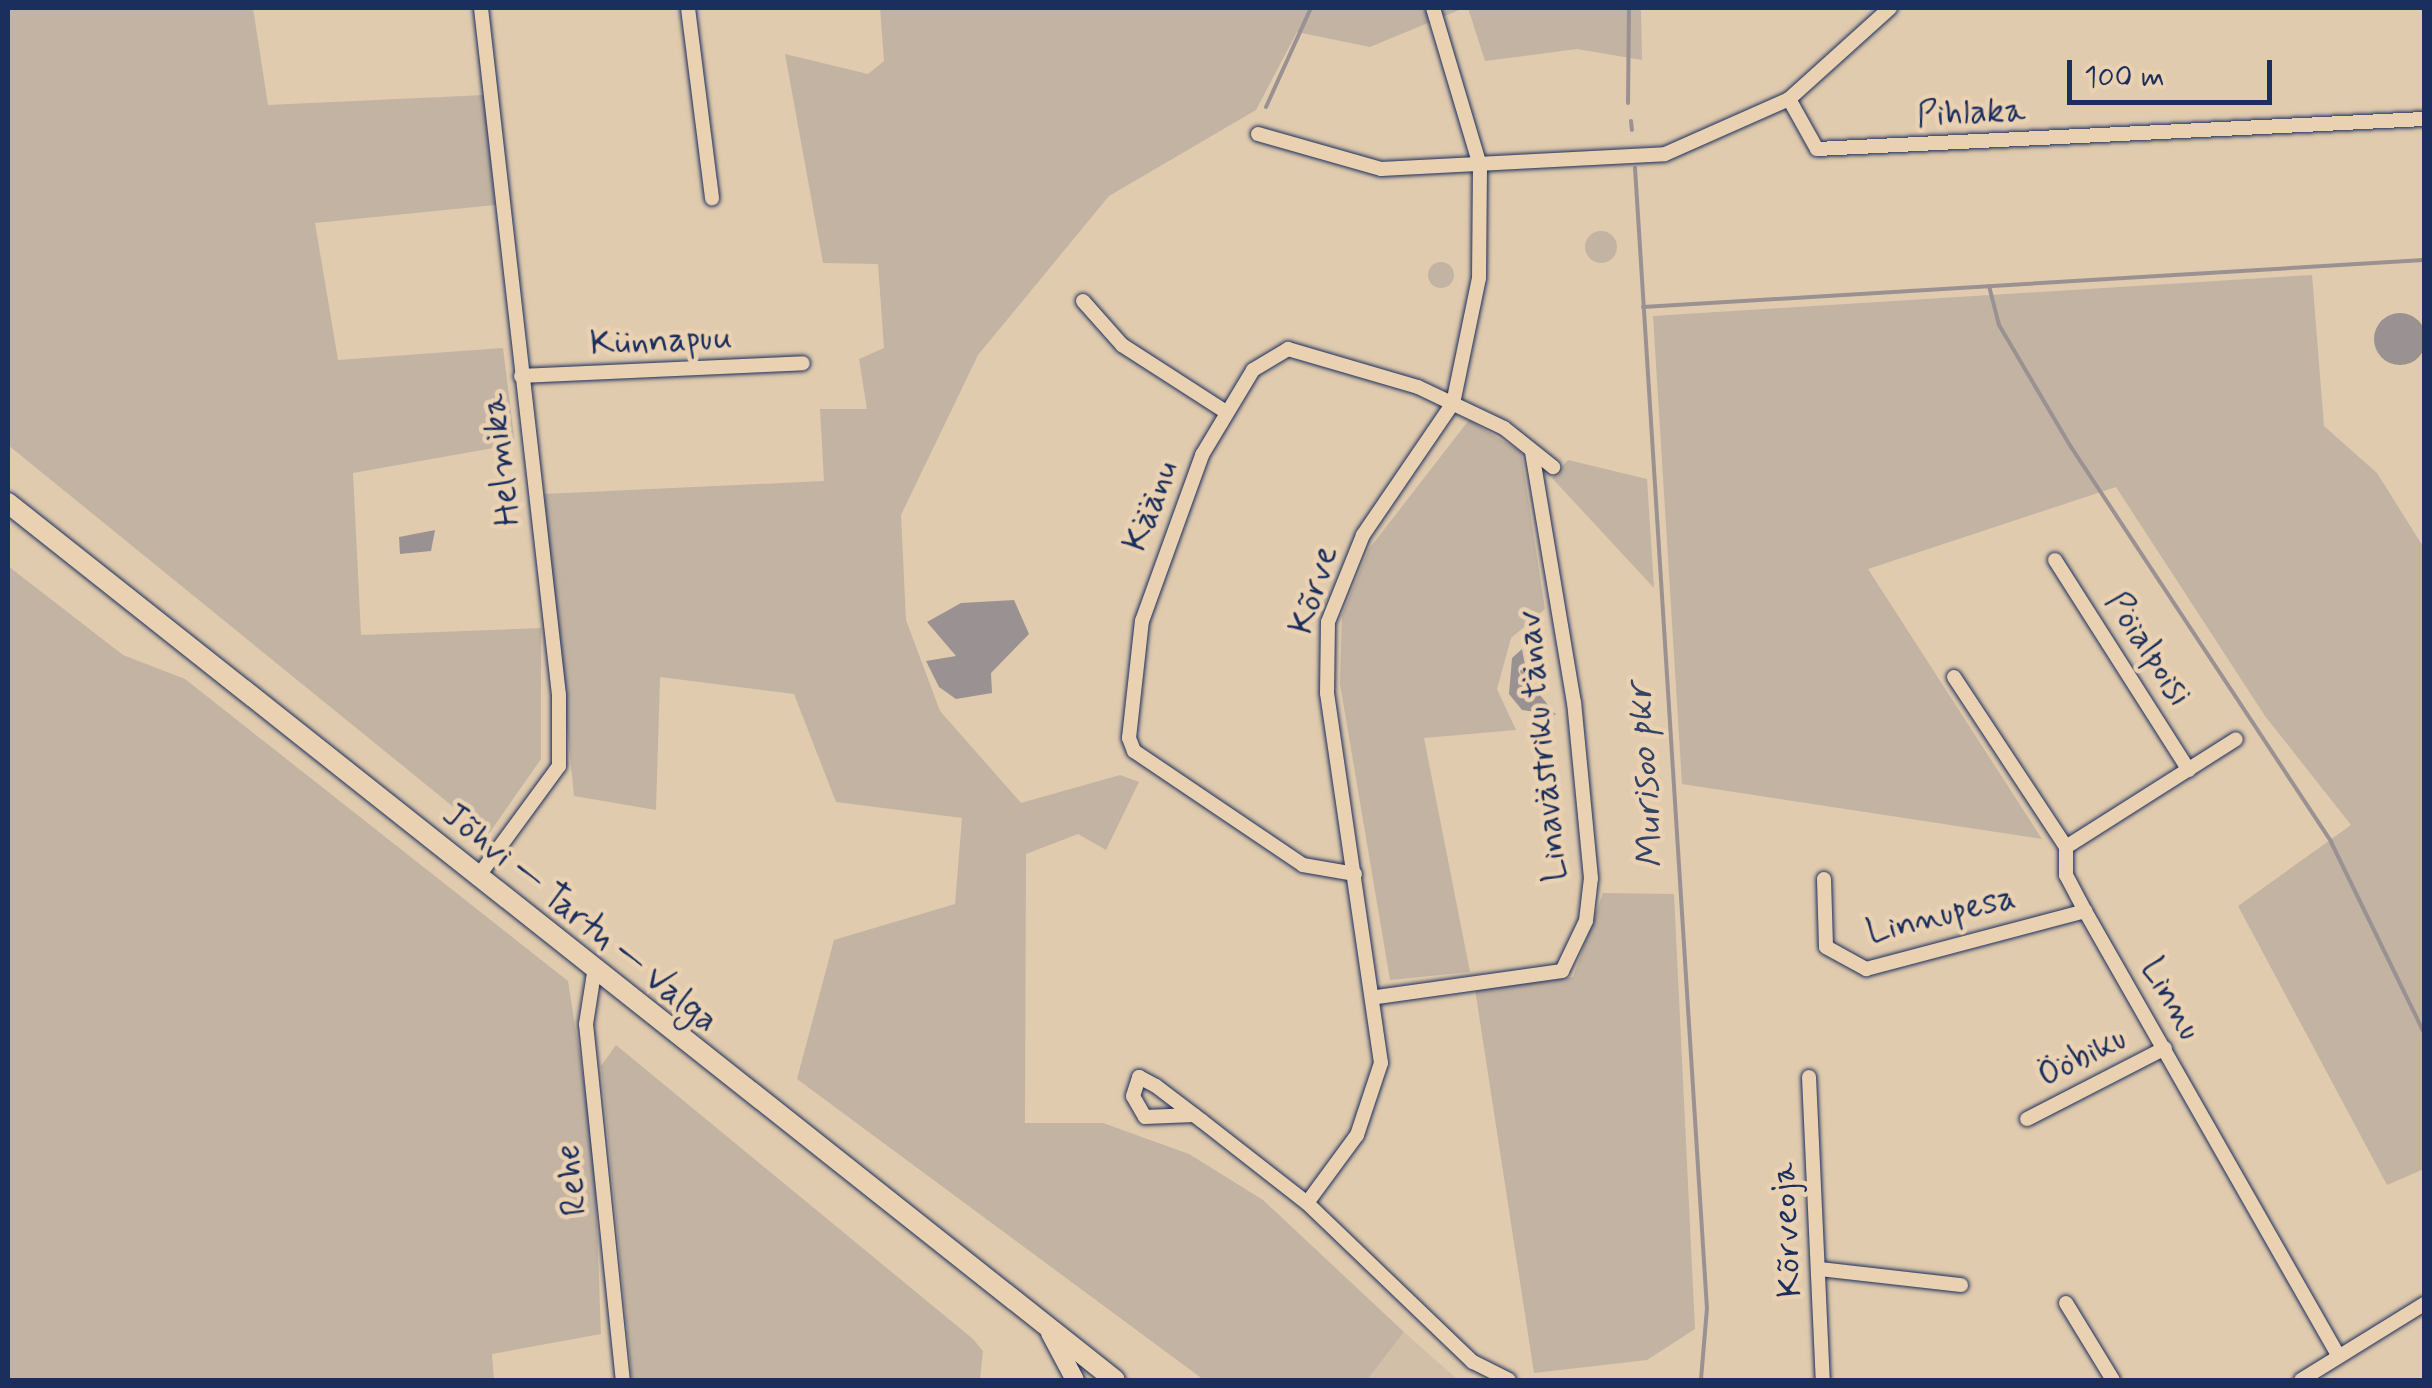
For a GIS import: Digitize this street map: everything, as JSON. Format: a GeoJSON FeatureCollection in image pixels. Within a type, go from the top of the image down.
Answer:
{"type":"FeatureCollection","features":[{"type":"Feature","properties":{"kind":"highway","name":"Jõhvi — Tartu — Valga"},"geometry":{"type":"LineString","coordinates":[[8,503],[594,973],[1113,1380]]}},
{"type":"Feature","properties":{"kind":"main road"},"geometry":{"type":"LineString","coordinates":[[1044,1325],[1075,1380]]}},
{"type":"Feature","properties":{"kind":"street","name":"Helmika"},"geometry":{"type":"LineString","coordinates":[[477,878],[559,776],[559,695],[481,8]]}},
{"type":"Feature","properties":{"kind":"street"},"geometry":{"type":"LineString","coordinates":[[688,8],[712,198]]}},
{"type":"Feature","properties":{"kind":"street","name":"Kõrve"},"geometry":{"type":"LineString","coordinates":[[1306,1203],[1371,1099],[1381,1063],[1377,997],[1327,693],[1328,622],[1362,534],[1453,403],[1479,278],[1480,166],[1433,8]]}},
{"type":"Feature","properties":{"kind":"street"},"geometry":{"type":"LineString","coordinates":[[1258,134],[1382,169],[1665,154],[1789,99],[1890,8]]}},
{"type":"Feature","properties":{"kind":"street","name":"Pihlaka"},"geometry":{"type":"LineString","coordinates":[[1789,99],[1817,149],[2424,120]]}},
{"type":"Feature","properties":{"kind":"street"},"geometry":{"type":"LineString","coordinates":[[1083,301],[1122,344],[1226,412]]}},
{"type":"Feature","properties":{"kind":"street","name":"Käänu"},"geometry":{"type":"LineString","coordinates":[[1355,874],[1303,866],[1134,750],[1129,738],[1153,586],[1226,412],[1253,370],[1288,349],[1453,403],[1553,466]]}},
{"type":"Feature","properties":{"kind":"street","name":"Künnapuu"},"geometry":{"type":"LineString","coordinates":[[521,376],[804,363]]}},
{"type":"Feature","properties":{"kind":"street","name":"Linavästriku tänav"},"geometry":{"type":"LineString","coordinates":[[1377,997],[1562,971],[1586,920],[1591,878],[1532,451]]}},
{"type":"Feature","properties":{"kind":"street","name":"Pöialpoisi"},"geometry":{"type":"LineString","coordinates":[[2055,560],[2190,770]]}},
{"type":"Feature","properties":{"kind":"street","name":"Linnu"},"geometry":{"type":"LineString","coordinates":[[1954,676],[2066,847],[2066,875],[2085,911],[2338,1356]]}},
{"type":"Feature","properties":{"kind":"street"},"geometry":{"type":"LineString","coordinates":[[2066,847],[2236,738]]}},
{"type":"Feature","properties":{"kind":"street","name":"Linnupesa"},"geometry":{"type":"LineString","coordinates":[[1824,878],[1818,896],[1826,947],[1866,969],[2085,911]]}},
{"type":"Feature","properties":{"kind":"street","name":"Rehe"},"geometry":{"type":"LineString","coordinates":[[594,973],[586,1024],[623,1380]]}},
{"type":"Feature","properties":{"kind":"street","name":"Ööbiku"},"geometry":{"type":"LineString","coordinates":[[2027,1120],[2165,1048]]}},
{"type":"Feature","properties":{"kind":"street"},"geometry":{"type":"LineString","coordinates":[[1194,1115],[1144,1117],[1133,1096],[1140,1077],[1194,1115],[1306,1203],[1473,1362],[1509,1380]]}},
{"type":"Feature","properties":{"kind":"street","name":"Kõrveoja"},"geometry":{"type":"LineString","coordinates":[[1809,1077],[1823,1380]]}},
{"type":"Feature","properties":{"kind":"street"},"geometry":{"type":"LineString","coordinates":[[1820,1268],[1960,1285]]}},
{"type":"Feature","properties":{"kind":"street"},"geometry":{"type":"LineString","coordinates":[[2066,1304],[2113,1380]]}},
{"type":"Feature","properties":{"kind":"street"},"geometry":{"type":"LineString","coordinates":[[2302,1380],[2424,1304]]}},
{"type":"Feature","properties":{"kind":"shaded area"},"geometry":{"type":"Polygon","coordinates":[[[8,8],[253,8],[268,105],[484,95],[495,205],[315,223],[338,360],[503,348],[515,444],[353,473],[361,635],[541,628],[541,759],[488,835],[8,445],[8,8]]]}},
{"type":"Feature","properties":{"kind":"shaded area"},"geometry":{"type":"Polygon","coordinates":[[[880,8],[1464,8],[1370,47],[1297,32],[1256,110],[1109,196],[978,355],[901,515],[906,620],[940,711],[1021,803],[1120,775],[1139,782],[1106,850],[1078,834],[1026,854],[1025,1123],[1103,1123],[1189,1154],[1263,1200],[1404,1332],[1367,1380],[1204,1380],[797,1079],[834,940],[955,904],[962,818],[836,802],[794,694],[660,677],[656,810],[574,796],[544,494],[824,481],[820,409],[867,409],[859,359],[884,348],[878,264],[823,263],[785,54],[868,74],[884,61],[880,8]]]}},
{"type":"Feature","properties":{"kind":"shaded area"},"geometry":{"type":"Polygon","coordinates":[[[1468,8],[1641,8],[1642,60],[1577,49],[1485,61],[1468,8]]]}},
{"type":"Feature","properties":{"kind":"shaded area"},"geometry":{"type":"Polygon","coordinates":[[[1601,231],[1612,236],[1617,247],[1612,258],[1601,263],[1590,258],[1585,247],[1590,236],[1601,231]]]}},
{"type":"Feature","properties":{"kind":"shaded area"},"geometry":{"type":"Polygon","coordinates":[[[1441,262],[1450,266],[1454,275],[1450,284],[1441,288],[1432,284],[1428,275],[1432,266],[1441,262]]]}},
{"type":"Feature","properties":{"kind":"shaded area"},"geometry":{"type":"Polygon","coordinates":[[[2312,275],[2324,426],[2377,473],[2424,548],[2424,1169],[2387,1185],[2238,906],[2351,825],[2265,716],[2116,487],[1868,569],[2042,839],[1682,784],[1653,316],[2312,275]]]}},
{"type":"Feature","properties":{"kind":"shaded area"},"geometry":{"type":"Polygon","coordinates":[[[2400,313],[2418,321],[2426,339],[2418,357],[2400,365],[2382,357],[2374,339],[2382,321],[2400,313]]]}},
{"type":"Feature","properties":{"kind":"shaded area"},"geometry":{"type":"Polygon","coordinates":[[[1469,420],[1521,452],[1545,609],[1511,638],[1497,689],[1516,730],[1424,738],[1470,972],[1390,980],[1340,684],[1342,615],[1369,549],[1469,420]]]}},
{"type":"Feature","properties":{"kind":"shaded area"},"geometry":{"type":"Polygon","coordinates":[[[1568,460],[1647,479],[1654,588],[1552,478],[1568,460]]]}},
{"type":"Feature","properties":{"kind":"shaded area"},"geometry":{"type":"Polygon","coordinates":[[[435,530],[431,551],[400,554],[399,537],[435,530]]]}},
{"type":"Feature","properties":{"kind":"shaded area"},"geometry":{"type":"Polygon","coordinates":[[[8,566],[123,655],[185,679],[568,981],[594,1146],[601,1334],[492,1354],[494,1380],[8,1380],[8,566]]]}},
{"type":"Feature","properties":{"kind":"shaded area"},"geometry":{"type":"Polygon","coordinates":[[[1014,600],[1029,634],[991,673],[992,693],[956,699],[939,687],[926,661],[956,656],[927,622],[961,603],[1014,600]]]}},
{"type":"Feature","properties":{"kind":"shaded area"},"geometry":{"type":"Polygon","coordinates":[[[1522,649],[1528,680],[1556,715],[1522,710],[1509,694],[1512,658],[1522,649]]]}},
{"type":"Feature","properties":{"kind":"shaded area"},"geometry":{"type":"Polygon","coordinates":[[[1603,893],[1674,894],[1695,1329],[1647,1360],[1534,1373],[1475,989],[1573,977],[1603,893]]]}},
{"type":"Feature","properties":{"kind":"shaded area"},"geometry":{"type":"Polygon","coordinates":[[[616,1045],[973,1339],[983,1351],[980,1380],[632,1380],[601,1066],[616,1045]]]}},
{"type":"Feature","properties":{"kind":"shaded area"},"geometry":{"type":"Polygon","coordinates":[[[1404,1332],[1458,1380],[1367,1380],[1404,1332]]]}},
{"type":"Feature","properties":{"kind":"waterway"},"geometry":{"type":"LineString","coordinates":[[1266,107],[1311,8]]}},
{"type":"Feature","properties":{"kind":"waterway","name":"Murisoo pkr"},"geometry":{"type":"LineString","coordinates":[[1628,103],[1629,8]]}},
{"type":"Feature","properties":{"kind":"waterway","name":"Murisoo pkr"},"geometry":{"type":"LineString","coordinates":[[1631,121],[1632,130]]}},
{"type":"Feature","properties":{"kind":"waterway","name":"Murisoo pkr"},"geometry":{"type":"LineString","coordinates":[[1635,168],[1707,1308],[1701,1380]]}},
{"type":"Feature","properties":{"kind":"waterway"},"geometry":{"type":"LineString","coordinates":[[1643,307],[2424,260]]}},
{"type":"Feature","properties":{"kind":"waterway"},"geometry":{"type":"LineString","coordinates":[[1989,286],[1999,325],[2071,447],[2331,842],[2424,1033]]}}]}
